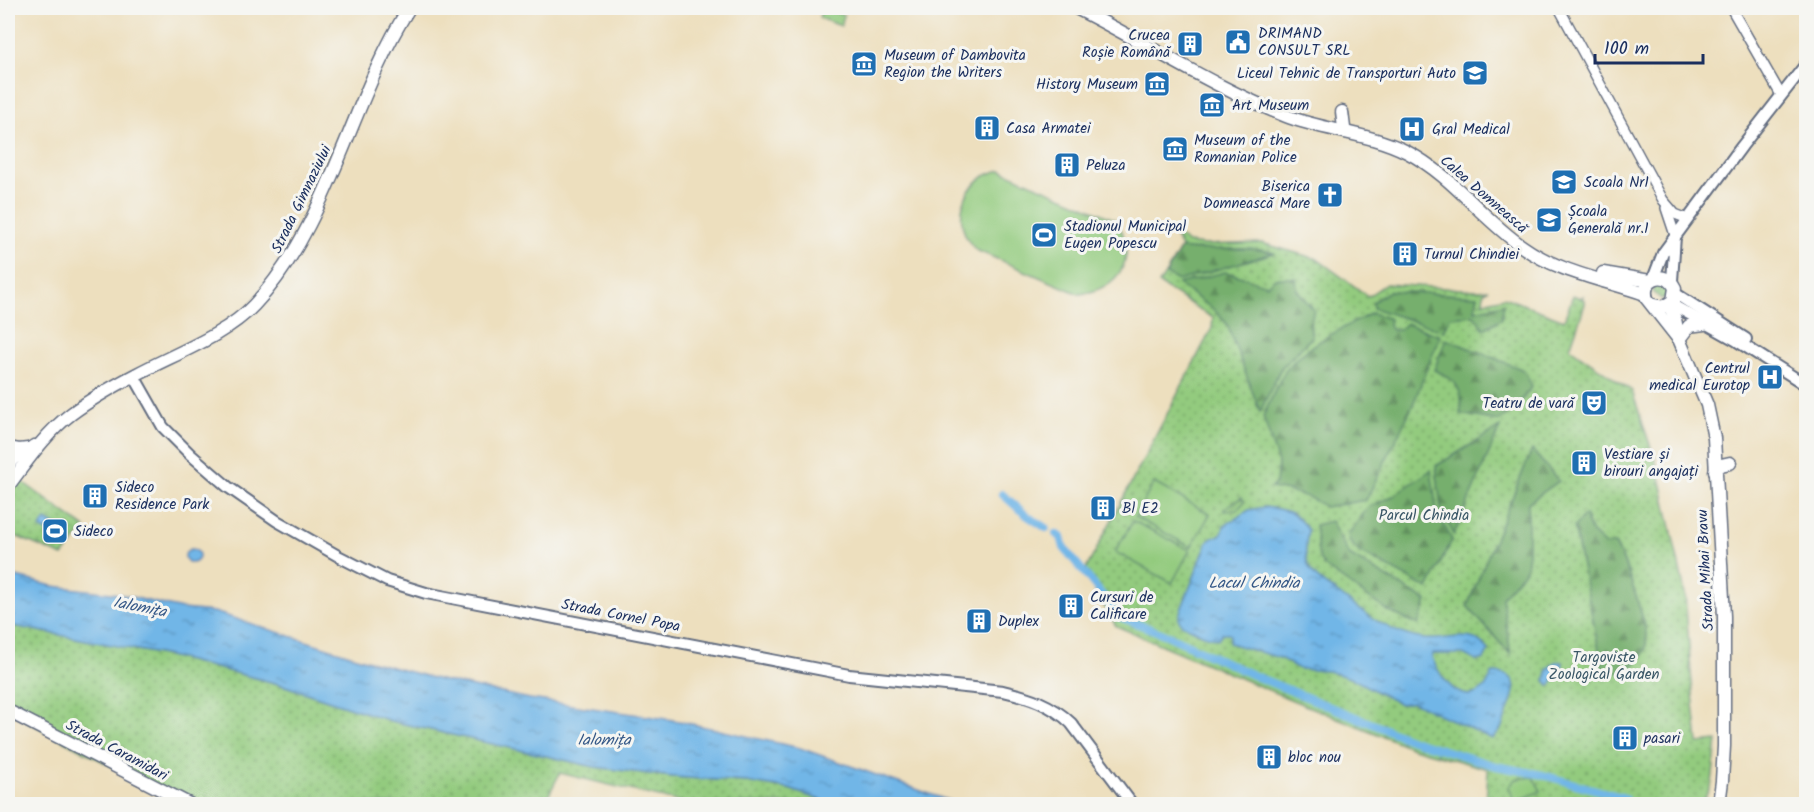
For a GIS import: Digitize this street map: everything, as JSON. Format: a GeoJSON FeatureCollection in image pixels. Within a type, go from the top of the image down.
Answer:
{"type":"FeatureCollection","features":[{"type":"Feature","properties":{"kind":"main road","name":"Strada Gimnaziului"},"geometry":{"type":"LineString","coordinates":[[47,437],[70,415],[134,376],[236,320],[258,300],[297,247],[388,44],[409,8]]}},
{"type":"Feature","properties":{"kind":"main road","name":"Calea Domnească"},"geometry":{"type":"LineString","coordinates":[[1076,8],[1262,106],[1294,119],[1380,142],[1407,152],[1439,173],[1511,239],[1532,253],[1573,271],[1645,294]]}},
{"type":"Feature","properties":{"kind":"main road","name":"Calea Domnească"},"geometry":{"type":"LineString","coordinates":[[1088,8],[1240,89],[1296,114],[1410,147],[1461,183],[1524,241],[1552,257],[1582,268],[1651,280]]}},
{"type":"Feature","properties":{"kind":"main road"},"geometry":{"type":"LineString","coordinates":[[1679,339],[1645,294],[1660,258],[1675,235],[1806,64]]}},
{"type":"Feature","properties":{"kind":"main road"},"geometry":{"type":"LineString","coordinates":[[1342,112],[1344,128]]}},
{"type":"Feature","properties":{"kind":"main road"},"geometry":{"type":"LineString","coordinates":[[1675,235],[1672,281],[1676,288],[1672,301],[1679,339]]}},
{"type":"Feature","properties":{"kind":"main road"},"geometry":{"type":"LineString","coordinates":[[1651,280],[1664,277],[1672,281]]}},
{"type":"Feature","properties":{"kind":"main road"},"geometry":{"type":"LineString","coordinates":[[1653,306],[1658,307],[1672,301]]}},
{"type":"Feature","properties":{"kind":"main road"},"geometry":{"type":"LineString","coordinates":[[1672,301],[1806,378]]}},
{"type":"Feature","properties":{"kind":"main road"},"geometry":{"type":"LineString","coordinates":[[1679,339],[1689,326],[1705,319]]}},
{"type":"Feature","properties":{"kind":"main road"},"geometry":{"type":"LineString","coordinates":[[1705,319],[1806,385]]}},
{"type":"Feature","properties":{"kind":"main road","name":"Strada Mihai Bravu"},"geometry":{"type":"LineString","coordinates":[[1679,339],[1707,405],[1717,448],[1715,471],[1724,616],[1724,758],[1719,804]]}},
{"type":"Feature","properties":{"kind":"main road","name":"Strada Cornel Popa"},"geometry":{"type":"LineString","coordinates":[[134,376],[163,427],[228,487],[277,521],[387,581],[426,593],[833,672],[1003,691],[1020,695],[1052,707],[1071,723],[1119,790],[1132,804]]}},
{"type":"Feature","properties":{"kind":"main road"},"geometry":{"type":"LineString","coordinates":[[12,465],[20,450],[32,447],[47,437]]}},
{"type":"Feature","properties":{"kind":"main road"},"geometry":{"type":"LineString","coordinates":[[12,465],[47,437]]}},
{"type":"Feature","properties":{"kind":"main road"},"geometry":{"type":"LineString","coordinates":[[1715,471],[1721,465],[1730,463]]}},
{"type":"Feature","properties":{"kind":"main road","name":"Strada Caramidari"},"geometry":{"type":"LineString","coordinates":[[8,711],[189,804]]}},
{"type":"Feature","properties":{"kind":"street"},"geometry":{"type":"LineString","coordinates":[[1731,8],[1781,95]]}},
{"type":"Feature","properties":{"kind":"street"},"geometry":{"type":"LineString","coordinates":[[1561,12],[1663,200],[1675,235]]}},
{"type":"Feature","properties":{"kind":"street"},"geometry":{"type":"LineString","coordinates":[[1663,200],[1675,214],[1688,219]]}},
{"type":"Feature","properties":{"kind":"green space"},"geometry":{"type":"Polygon","coordinates":[[[822,8],[844,15],[841,26],[819,18],[822,8]]]}},
{"type":"Feature","properties":{"kind":"green space","name":"Stadionul Municipal Eugen Popescu"},"geometry":{"type":"Polygon","coordinates":[[[1001,170],[1114,219],[1126,244],[1126,257],[1116,277],[1094,291],[1079,294],[976,250],[967,239],[963,227],[964,202],[969,191],[977,182],[988,174],[1001,170]]]}},
{"type":"Feature","properties":{"kind":"green space","name":"Parcul Chindia"},"geometry":{"type":"Polygon","coordinates":[[[1173,232],[1188,243],[1204,245],[1262,243],[1317,259],[1368,296],[1386,284],[1489,289],[1484,292],[1483,302],[1504,297],[1564,320],[1573,295],[1580,298],[1583,296],[1585,304],[1570,348],[1632,391],[1659,472],[1685,593],[1698,743],[1717,741],[1712,783],[1702,804],[1486,804],[1488,769],[1413,748],[1116,626],[1084,573],[1212,328],[1213,318],[1159,284],[1181,248],[1173,232]]]}},
{"type":"Feature","properties":{"kind":"green space"},"geometry":{"type":"Polygon","coordinates":[[[1181,248],[1252,249],[1274,253],[1178,281],[1166,274],[1181,248]]]}},
{"type":"Feature","properties":{"kind":"green space"},"geometry":{"type":"Polygon","coordinates":[[[1225,272],[1267,285],[1275,278],[1296,278],[1297,290],[1314,310],[1310,325],[1312,337],[1281,368],[1260,412],[1227,324],[1214,310],[1178,284],[1225,272]]]}},
{"type":"Feature","properties":{"kind":"green space"},"geometry":{"type":"Polygon","coordinates":[[[1658,285],[1669,291],[1667,298],[1662,299],[1652,292],[1654,286],[1658,285]]]}},
{"type":"Feature","properties":{"kind":"green space"},"geometry":{"type":"Polygon","coordinates":[[[1389,291],[1478,296],[1475,310],[1504,304],[1501,319],[1484,329],[1474,315],[1450,317],[1444,331],[1373,308],[1373,302],[1389,291]]]}},
{"type":"Feature","properties":{"kind":"green space"},"geometry":{"type":"Polygon","coordinates":[[[1372,313],[1390,319],[1389,325],[1392,330],[1399,330],[1406,323],[1440,336],[1412,407],[1366,500],[1325,507],[1299,494],[1271,488],[1276,483],[1278,463],[1263,416],[1283,375],[1294,361],[1314,345],[1372,313]]]}},
{"type":"Feature","properties":{"kind":"green space"},"geometry":{"type":"Polygon","coordinates":[[[1446,339],[1524,370],[1532,387],[1513,411],[1498,421],[1460,414],[1461,398],[1457,386],[1453,381],[1434,370],[1446,339]]]}},
{"type":"Feature","properties":{"kind":"green space"},"geometry":{"type":"Polygon","coordinates":[[[1500,427],[1454,535],[1441,509],[1436,466],[1500,427]]]}},
{"type":"Feature","properties":{"kind":"green space"},"geometry":{"type":"Polygon","coordinates":[[[1532,450],[1559,481],[1528,503],[1526,569],[1502,597],[1511,655],[1467,606],[1532,450]]]}},
{"type":"Feature","properties":{"kind":"green space"},"geometry":{"type":"Polygon","coordinates":[[[1431,470],[1437,511],[1452,540],[1428,589],[1358,551],[1350,542],[1348,535],[1368,507],[1393,496],[1431,470]]]}},
{"type":"Feature","properties":{"kind":"green space","name":"Sideco"},"geometry":{"type":"Polygon","coordinates":[[[20,480],[85,528],[63,556],[8,533],[8,496],[20,480]]]}},
{"type":"Feature","properties":{"kind":"green space"},"geometry":{"type":"Polygon","coordinates":[[[1154,483],[1210,514],[1191,547],[1135,517],[1154,483]]]}},
{"type":"Feature","properties":{"kind":"green space"},"geometry":{"type":"Polygon","coordinates":[[[1242,497],[1244,502],[1237,510],[1224,511],[1224,509],[1242,497]]]}},
{"type":"Feature","properties":{"kind":"green space","name":"Targoviste Zoological Garden"},"geometry":{"type":"Polygon","coordinates":[[[1585,515],[1591,532],[1605,545],[1615,544],[1619,550],[1644,621],[1646,643],[1644,653],[1628,668],[1613,674],[1603,670],[1574,527],[1585,515]]]}},
{"type":"Feature","properties":{"kind":"green space"},"geometry":{"type":"Polygon","coordinates":[[[1133,521],[1190,550],[1172,583],[1115,552],[1133,521]]]}},
{"type":"Feature","properties":{"kind":"green space"},"geometry":{"type":"Polygon","coordinates":[[[1331,521],[1349,555],[1427,601],[1418,625],[1386,610],[1325,567],[1319,559],[1315,525],[1331,521]]]}},
{"type":"Feature","properties":{"kind":"green space"},"geometry":{"type":"Polygon","coordinates":[[[8,625],[169,656],[279,684],[391,721],[595,767],[673,777],[746,782],[789,789],[832,804],[688,804],[560,773],[544,804],[183,804],[8,711],[8,625]]]}},
{"type":"Feature","properties":{"kind":"green space"},"geometry":{"type":"Polygon","coordinates":[[[1533,777],[1541,791],[1515,802],[1509,787],[1516,779],[1533,777]]]}},
{"type":"Feature","properties":{"kind":"water","name":"Lacul Chindia"},"geometry":{"type":"Polygon","coordinates":[[[1264,507],[1285,510],[1299,519],[1308,530],[1306,556],[1313,574],[1377,621],[1412,637],[1433,639],[1467,637],[1482,643],[1489,650],[1484,659],[1477,661],[1463,654],[1433,654],[1432,658],[1446,681],[1466,695],[1475,694],[1483,689],[1493,673],[1509,676],[1513,680],[1513,696],[1498,733],[1492,739],[1413,702],[1400,704],[1353,679],[1328,671],[1299,669],[1280,658],[1229,643],[1228,633],[1222,633],[1218,639],[1181,624],[1179,615],[1208,541],[1220,535],[1224,526],[1249,510],[1264,507]]]}},
{"type":"Feature","properties":{"kind":"water","name":"Sideco"},"geometry":{"type":"Polygon","coordinates":[[[46,520],[69,534],[64,543],[40,528],[46,520]]]}},
{"type":"Feature","properties":{"kind":"water"},"geometry":{"type":"Polygon","coordinates":[[[192,549],[197,551],[199,556],[197,561],[192,563],[187,561],[185,556],[187,551],[192,549]]]}},
{"type":"Feature","properties":{"kind":"water","name":"Ialomița"},"geometry":{"type":"Polygon","coordinates":[[[8,575],[53,586],[119,594],[182,609],[214,612],[366,660],[440,680],[530,699],[674,720],[800,748],[958,804],[832,804],[789,789],[746,782],[673,777],[595,767],[391,721],[279,684],[169,656],[8,625],[8,575]]]}},
{"type":"Feature","properties":{"kind":"water"},"geometry":{"type":"Polygon","coordinates":[[[1556,662],[1563,662],[1562,668],[1549,685],[1545,680],[1548,669],[1556,662]]]}},
{"type":"Feature","properties":{"kind":"waterway"},"geometry":{"type":"LineString","coordinates":[[1002,494],[1026,515],[1046,528]]}},
{"type":"Feature","properties":{"kind":"waterway"},"geometry":{"type":"LineString","coordinates":[[1056,534],[1061,537],[1064,548],[1120,617],[1169,636],[1257,677],[1412,740],[1496,766],[1543,775],[1625,798],[1626,804]]}},
{"type":"Feature","properties":{"kind":"place","name":"DRIMAND CONSULT SRL"},"geometry":{"type":"Point","coordinates":[1238,42]}},
{"type":"Feature","properties":{"kind":"place","name":"Crucea Roșie Română"},"geometry":{"type":"Point","coordinates":[1190,44]}},
{"type":"Feature","properties":{"kind":"place","name":"Museum of Dambovita Region the Writers"},"geometry":{"type":"Point","coordinates":[864,64]}},
{"type":"Feature","properties":{"kind":"place","name":"Liceul Tehnic de Transporturi Auto"},"geometry":{"type":"Point","coordinates":[1475,73]}},
{"type":"Feature","properties":{"kind":"place","name":"History Museum"},"geometry":{"type":"Point","coordinates":[1157,84]}},
{"type":"Feature","properties":{"kind":"place","name":"Art Museum"},"geometry":{"type":"Point","coordinates":[1212,105]}},
{"type":"Feature","properties":{"kind":"place","name":"Casa Armatei"},"geometry":{"type":"Point","coordinates":[987,128]}},
{"type":"Feature","properties":{"kind":"place","name":"Gral Medical"},"geometry":{"type":"Point","coordinates":[1412,129]}},
{"type":"Feature","properties":{"kind":"place","name":"Museum of the Romanian Police"},"geometry":{"type":"Point","coordinates":[1175,149]}},
{"type":"Feature","properties":{"kind":"place","name":"Peluza"},"geometry":{"type":"Point","coordinates":[1067,165]}},
{"type":"Feature","properties":{"kind":"place","name":"Scoala Nr1"},"geometry":{"type":"Point","coordinates":[1564,182]}},
{"type":"Feature","properties":{"kind":"place","name":"Biserica Domnească Mare"},"geometry":{"type":"Point","coordinates":[1330,195]}},
{"type":"Feature","properties":{"kind":"place","name":"Școala Generală nr.1"},"geometry":{"type":"Point","coordinates":[1549,220]}},
{"type":"Feature","properties":{"kind":"place","name":"Stadionul Municipal Eugen Popescu"},"geometry":{"type":"Point","coordinates":[1044,235]}},
{"type":"Feature","properties":{"kind":"place","name":"Turnul Chindiei"},"geometry":{"type":"Point","coordinates":[1405,254]}},
{"type":"Feature","properties":{"kind":"place","name":"Centrul medical Eurotop"},"geometry":{"type":"Point","coordinates":[1770,377]}},
{"type":"Feature","properties":{"kind":"place","name":"Teatru de vară"},"geometry":{"type":"Point","coordinates":[1594,403]}},
{"type":"Feature","properties":{"kind":"place","name":"Vestiare și birouri angajați"},"geometry":{"type":"Point","coordinates":[1584,463]}},
{"type":"Feature","properties":{"kind":"place","name":"Sideco Residence Park"},"geometry":{"type":"Point","coordinates":[95,496]}},
{"type":"Feature","properties":{"kind":"place","name":"Bl E2"},"geometry":{"type":"Point","coordinates":[1103,508]}},
{"type":"Feature","properties":{"kind":"place","name":"Sideco"},"geometry":{"type":"Point","coordinates":[55,531]}},
{"type":"Feature","properties":{"kind":"place","name":"Cursuri de Calificare"},"geometry":{"type":"Point","coordinates":[1071,606]}},
{"type":"Feature","properties":{"kind":"place","name":"Duplex"},"geometry":{"type":"Point","coordinates":[979,621]}},
{"type":"Feature","properties":{"kind":"place","name":"pasari"},"geometry":{"type":"Point","coordinates":[1625,738]}},
{"type":"Feature","properties":{"kind":"place","name":"bloc nou"},"geometry":{"type":"Point","coordinates":[1269,757]}}]}
